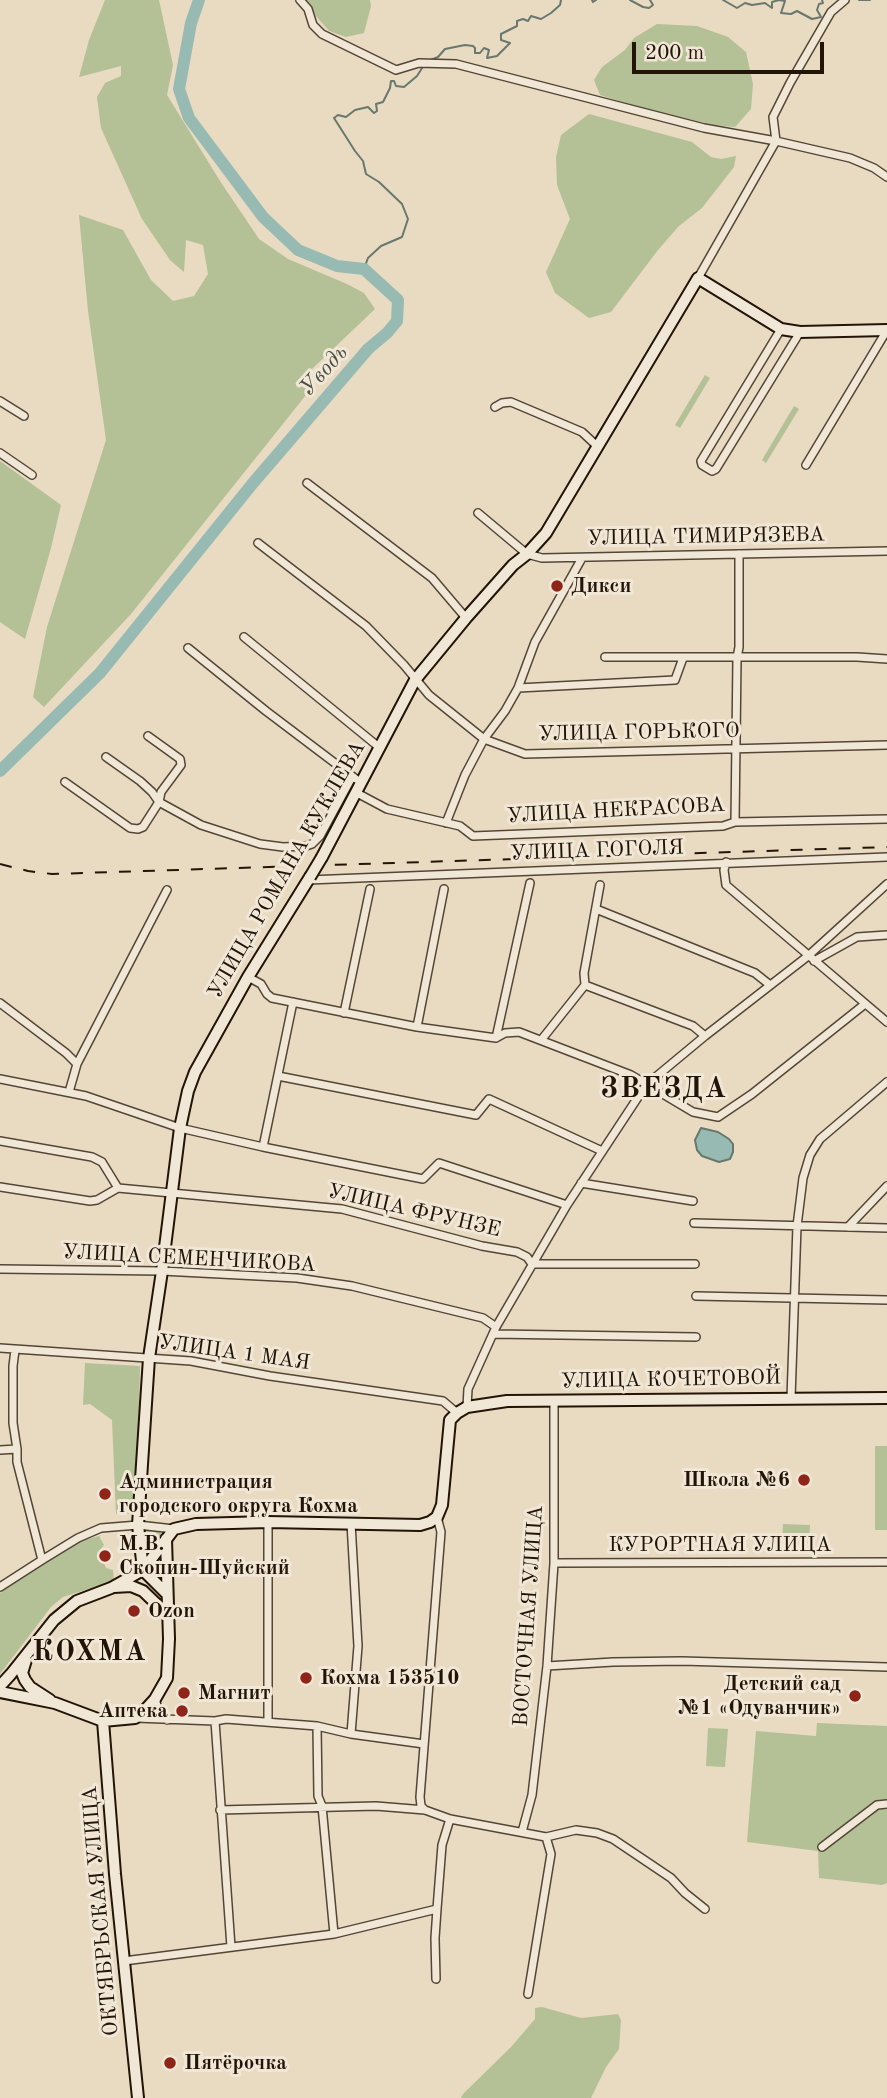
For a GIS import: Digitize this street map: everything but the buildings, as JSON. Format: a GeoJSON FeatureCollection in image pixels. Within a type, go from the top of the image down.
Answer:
{"type":"FeatureCollection","features":[{"type":"Feature","properties":{"kind":"street"},"geometry":{"type":"LineString","coordinates":[[300,0],[308,9],[313,25],[322,34],[396,70],[419,63],[456,64],[704,128],[849,158],[874,168],[887,177]]}},
{"type":"Feature","properties":{"kind":"street"},"geometry":{"type":"LineString","coordinates":[[845,0],[831,12],[773,117],[776,141],[698,278],[781,329],[800,332],[887,330]]}},
{"type":"Feature","properties":{"kind":"street","name":"УЛИЦА РОМАНА КУКЛЕВА"},"geometry":{"type":"LineString","coordinates":[[143,1570],[138,1525],[149,1358],[180,1128],[195,1072],[247,977],[322,857],[357,784],[380,748],[415,680],[513,565],[546,533],[698,278]]}},
{"type":"Feature","properties":{"kind":"street"},"geometry":{"type":"LineString","coordinates":[[781,329],[701,461],[702,465],[712,471],[716,470],[800,332]]}},
{"type":"Feature","properties":{"kind":"street"},"geometry":{"type":"LineString","coordinates":[[806,465],[887,330]]}},
{"type":"Feature","properties":{"kind":"street"},"geometry":{"type":"LineString","coordinates":[[760,363],[775,372]]}},
{"type":"Feature","properties":{"kind":"street"},"geometry":{"type":"LineString","coordinates":[[0,401],[24,416]]}},
{"type":"Feature","properties":{"kind":"street"},"geometry":{"type":"LineString","coordinates":[[737,401],[752,410]]}},
{"type":"Feature","properties":{"kind":"street"},"geometry":{"type":"LineString","coordinates":[[495,407],[511,402],[582,432],[597,446]]}},
{"type":"Feature","properties":{"kind":"street"},"geometry":{"type":"LineString","coordinates":[[713,441],[728,450]]}},
{"type":"Feature","properties":{"kind":"street"},"geometry":{"type":"LineString","coordinates":[[0,453],[32,475]]}},
{"type":"Feature","properties":{"kind":"street"},"geometry":{"type":"LineString","coordinates":[[307,483],[432,578],[466,618]]}},
{"type":"Feature","properties":{"kind":"street"},"geometry":{"type":"LineString","coordinates":[[478,513],[527,554]]}},
{"type":"Feature","properties":{"kind":"street","name":"УЛИЦА ГОРЬКОГО"},"geometry":{"type":"LineString","coordinates":[[258,543],[366,626],[404,664],[429,695],[484,740],[525,754],[887,745]]}},
{"type":"Feature","properties":{"kind":"street","name":"УЛИЦА ТИМИРЯЗЕВА"},"geometry":{"type":"LineString","coordinates":[[527,554],[542,558],[582,558],[887,551]]}},
{"type":"Feature","properties":{"kind":"street"},"geometry":{"type":"LineString","coordinates":[[735,822],[739,554]]}},
{"type":"Feature","properties":{"kind":"street"},"geometry":{"type":"LineString","coordinates":[[446,823],[465,775],[518,688],[535,642],[582,558]]}},
{"type":"Feature","properties":{"kind":"street"},"geometry":{"type":"LineString","coordinates":[[244,637],[380,748]]}},
{"type":"Feature","properties":{"kind":"street","name":"УЛИЦА НЕКРАСОВА"},"geometry":{"type":"LineString","coordinates":[[188,648],[387,809],[460,826],[473,836],[723,826],[735,822],[887,819]]}},
{"type":"Feature","properties":{"kind":"street"},"geometry":{"type":"LineString","coordinates":[[605,657],[887,659]]}},
{"type":"Feature","properties":{"kind":"street"},"geometry":{"type":"LineString","coordinates":[[518,688],[675,680],[683,658]]}},
{"type":"Feature","properties":{"kind":"street"},"geometry":{"type":"LineString","coordinates":[[65,782],[130,828],[143,827],[159,802],[161,792],[181,765],[180,759],[148,736]]}},
{"type":"Feature","properties":{"kind":"street"},"geometry":{"type":"LineString","coordinates":[[106,757],[140,781],[159,802],[201,825],[260,844],[283,847],[312,844],[357,784]]}},
{"type":"Feature","properties":{"kind":"street","name":"УЛИЦА ГОГОЛЯ"},"geometry":{"type":"LineString","coordinates":[[309,879],[887,857]]}},
{"type":"Feature","properties":{"kind":"street"},"geometry":{"type":"LineString","coordinates":[[726,862],[726,885],[887,1022]]}},
{"type":"Feature","properties":{"kind":"street"},"geometry":{"type":"LineString","coordinates":[[496,1038],[530,883]]}},
{"type":"Feature","properties":{"kind":"street"},"geometry":{"type":"LineString","coordinates":[[811,958],[887,884]]}},
{"type":"Feature","properties":{"kind":"street"},"geometry":{"type":"LineString","coordinates":[[542,1039],[584,985],[600,885]]}},
{"type":"Feature","properties":{"kind":"street"},"geometry":{"type":"LineString","coordinates":[[344,1013],[370,889]]}},
{"type":"Feature","properties":{"kind":"street"},"geometry":{"type":"LineString","coordinates":[[417,1027],[444,889]]}},
{"type":"Feature","properties":{"kind":"street"},"geometry":{"type":"LineString","coordinates":[[69,1092],[77,1064],[167,890]]}},
{"type":"Feature","properties":{"kind":"street"},"geometry":{"type":"LineString","coordinates":[[596,909],[755,973],[770,985]]}},
{"type":"Feature","properties":{"kind":"street"},"geometry":{"type":"LineString","coordinates":[[0,1587],[78,1538],[101,1528],[138,1525],[174,1529],[195,1524],[268,1522],[420,1525],[437,1517],[442,1505],[450,1420],[462,1410],[468,1389],[494,1330],[567,1205],[646,1085],[705,1035],[770,985],[811,958],[857,937],[887,935]]}},
{"type":"Feature","properties":{"kind":"street"},"geometry":{"type":"LineString","coordinates":[[247,977],[261,984],[272,998],[344,1013],[496,1038],[505,1033],[519,1032],[631,1074],[693,1112],[718,1117],[752,1094],[865,1004]]}},
{"type":"Feature","properties":{"kind":"street"},"geometry":{"type":"LineString","coordinates":[[584,985],[693,1026],[705,1035]]}},
{"type":"Feature","properties":{"kind":"street"},"geometry":{"type":"LineString","coordinates":[[263,1147],[293,1002]]}},
{"type":"Feature","properties":{"kind":"street"},"geometry":{"type":"LineString","coordinates":[[0,1003],[77,1064]]}},
{"type":"Feature","properties":{"kind":"street"},"geometry":{"type":"LineString","coordinates":[[278,1076],[476,1115],[489,1099],[602,1152]]}},
{"type":"Feature","properties":{"kind":"street"},"geometry":{"type":"LineString","coordinates":[[0,1079],[69,1092],[180,1128],[423,1179],[439,1163],[567,1205]]}},
{"type":"Feature","properties":{"kind":"street"},"geometry":{"type":"LineString","coordinates":[[791,1398],[797,1226],[803,1178],[810,1155],[820,1139],[887,1082]]}},
{"type":"Feature","properties":{"kind":"street"},"geometry":{"type":"LineString","coordinates":[[0,1141],[92,1157],[102,1162],[118,1188]]}},
{"type":"Feature","properties":{"kind":"street"},"geometry":{"type":"LineString","coordinates":[[581,1184],[693,1201]]}},
{"type":"Feature","properties":{"kind":"street"},"geometry":{"type":"LineString","coordinates":[[848,1227],[887,1186]]}},
{"type":"Feature","properties":{"kind":"street","name":"УЛИЦА ФРУНЗЕ"},"geometry":{"type":"LineString","coordinates":[[0,1187],[90,1201],[118,1188],[342,1209],[482,1246],[517,1252],[533,1264],[695,1264]]}},
{"type":"Feature","properties":{"kind":"street"},"geometry":{"type":"LineString","coordinates":[[694,1223],[887,1228]]}},
{"type":"Feature","properties":{"kind":"street","name":"УЛИЦА СЕМЕНЧИКОВА"},"geometry":{"type":"LineString","coordinates":[[0,1269],[162,1271],[297,1278],[352,1286],[483,1318],[494,1330],[696,1337]]}},
{"type":"Feature","properties":{"kind":"street"},"geometry":{"type":"LineString","coordinates":[[696,1296],[887,1300]]}},
{"type":"Feature","properties":{"kind":"street","name":"УЛИЦА 1 МАЯ"},"geometry":{"type":"LineString","coordinates":[[0,1348],[191,1361],[270,1376],[443,1401],[462,1410]]}},
{"type":"Feature","properties":{"kind":"street"},"geometry":{"type":"LineString","coordinates":[[15,1350],[13,1423],[18,1449],[17,1461],[42,1560]]}},
{"type":"Feature","properties":{"kind":"street","name":"УЛИЦА КОЧЕТОВОЙ"},"geometry":{"type":"LineString","coordinates":[[462,1410],[507,1401],[887,1398]]}},
{"type":"Feature","properties":{"kind":"street","name":"ВОСТОЧНАЯ УЛИЦА"},"geometry":{"type":"LineString","coordinates":[[522,1832],[532,1795],[547,1666],[554,1563],[554,1401]]}},
{"type":"Feature","properties":{"kind":"street"},"geometry":{"type":"LineString","coordinates":[[0,1450],[18,1449]]}},
{"type":"Feature","properties":{"kind":"street"},"geometry":{"type":"LineString","coordinates":[[425,1810],[420,1797],[442,1532],[437,1517]]}},
{"type":"Feature","properties":{"kind":"street"},"geometry":{"type":"LineString","coordinates":[[268,1522],[268,1722]]}},
{"type":"Feature","properties":{"kind":"street"},"geometry":{"type":"LineString","coordinates":[[351,1523],[358,1646],[351,1734]]}},
{"type":"Feature","properties":{"kind":"street"},"geometry":{"type":"LineString","coordinates":[[0,1686],[54,1620],[76,1601],[111,1588],[143,1570],[174,1529]]}},
{"type":"Feature","properties":{"kind":"street"},"geometry":{"type":"LineString","coordinates":[[135,1718],[155,1699],[167,1678],[166,1539]]}},
{"type":"Feature","properties":{"kind":"street","name":"КУРОРТНАЯ УЛИЦА"},"geometry":{"type":"LineString","coordinates":[[554,1563],[887,1562]]}},
{"type":"Feature","properties":{"kind":"street"},"geometry":{"type":"LineString","coordinates":[[143,1570],[167,1594]]}},
{"type":"Feature","properties":{"kind":"street"},"geometry":{"type":"LineString","coordinates":[[111,1588],[131,1586],[143,1591],[168,1615]]}},
{"type":"Feature","properties":{"kind":"street"},"geometry":{"type":"LineString","coordinates":[[28,1654],[22,1673],[25,1680],[30,1687],[55,1703]]}},
{"type":"Feature","properties":{"kind":"street"},"geometry":{"type":"LineString","coordinates":[[547,1666],[682,1661],[887,1667]]}},
{"type":"Feature","properties":{"kind":"street"},"geometry":{"type":"LineString","coordinates":[[0,1692],[55,1703],[103,1721],[135,1718],[268,1722],[317,1726],[351,1734],[424,1744]]}},
{"type":"Feature","properties":{"kind":"street"},"geometry":{"type":"LineString","coordinates":[[155,1699],[159,1712],[168,1721]]}},
{"type":"Feature","properties":{"kind":"street","name":"ОКТЯБРЬСКАЯ УЛИЦА"},"geometry":{"type":"LineString","coordinates":[[103,1721],[138,2098]]}},
{"type":"Feature","properties":{"kind":"street"},"geometry":{"type":"LineString","coordinates":[[215,1721],[232,1947]]}},
{"type":"Feature","properties":{"kind":"street"},"geometry":{"type":"LineString","coordinates":[[317,1726],[318,1796],[322,1806],[334,1934]]}},
{"type":"Feature","properties":{"kind":"street"},"geometry":{"type":"LineString","coordinates":[[822,1847],[877,1805],[887,1804]]}},
{"type":"Feature","properties":{"kind":"street"},"geometry":{"type":"LineString","coordinates":[[220,1810],[376,1806],[425,1810],[450,1819],[546,1837],[576,1830],[597,1833],[613,1839],[671,1878],[705,1909]]}},
{"type":"Feature","properties":{"kind":"street"},"geometry":{"type":"LineString","coordinates":[[436,1979],[437,1909],[442,1845],[450,1819]]}},
{"type":"Feature","properties":{"kind":"street"},"geometry":{"type":"LineString","coordinates":[[528,1994],[551,1854],[546,1837]]}},
{"type":"Feature","properties":{"kind":"street"},"geometry":{"type":"LineString","coordinates":[[124,1961],[334,1934],[437,1909]]}},
{"type":"Feature","properties":{"kind":"green space"},"geometry":{"type":"Polygon","coordinates":[[[105,0],[159,0],[173,65],[167,95],[259,239],[288,259],[364,293],[375,309],[312,369],[306,395],[131,614],[44,707],[33,697],[47,627],[106,440],[88,311],[79,215],[123,230],[151,280],[173,301],[194,296],[208,274],[203,245],[186,240],[184,272],[170,260],[142,219],[101,128],[97,97],[105,83],[121,76],[121,66],[79,77],[89,40],[105,0]]]}},
{"type":"Feature","properties":{"kind":"green space"},"geometry":{"type":"Polygon","coordinates":[[[305,0],[370,0],[364,33],[346,37],[329,31],[305,0]]]}},
{"type":"Feature","properties":{"kind":"green space"},"geometry":{"type":"Polygon","coordinates":[[[657,24],[697,26],[728,37],[746,52],[753,84],[751,109],[735,127],[714,125],[600,95],[594,80],[602,67],[625,50],[634,38],[657,24]]]}},
{"type":"Feature","properties":{"kind":"green space"},"geometry":{"type":"Polygon","coordinates":[[[589,114],[692,142],[711,157],[721,159],[736,156],[734,167],[702,208],[679,226],[658,250],[611,312],[589,318],[555,293],[546,272],[570,219],[557,185],[556,157],[561,135],[589,114]]]}},
{"type":"Feature","properties":{"kind":"green space"},"geometry":{"type":"Polygon","coordinates":[[[705,375],[710,378],[680,428],[675,425],[705,375]]]}},
{"type":"Feature","properties":{"kind":"green space"},"geometry":{"type":"Polygon","coordinates":[[[794,406],[799,409],[766,463],[762,460],[794,406]]]}},
{"type":"Feature","properties":{"kind":"green space"},"geometry":{"type":"Polygon","coordinates":[[[0,461],[61,505],[25,639],[0,622],[0,461]]]}},
{"type":"Feature","properties":{"kind":"green space"},"geometry":{"type":"Polygon","coordinates":[[[85,1363],[140,1366],[137,1514],[116,1514],[112,1420],[90,1404],[83,1405],[85,1363]]]}},
{"type":"Feature","properties":{"kind":"green space"},"geometry":{"type":"Polygon","coordinates":[[[875,1446],[887,1446],[887,1530],[875,1530],[875,1446]]]}},
{"type":"Feature","properties":{"kind":"green space"},"geometry":{"type":"Polygon","coordinates":[[[783,1524],[810,1525],[809,1544],[782,1543],[783,1524]]]}},
{"type":"Feature","properties":{"kind":"green space"},"geometry":{"type":"Polygon","coordinates":[[[145,1531],[162,1531],[155,1547],[146,1558],[145,1531]]]}},
{"type":"Feature","properties":{"kind":"green space"},"geometry":{"type":"Polygon","coordinates":[[[99,1536],[104,1545],[99,1551],[106,1568],[113,1570],[114,1581],[63,1597],[51,1607],[0,1674],[0,1593],[8,1583],[77,1542],[99,1536]]]}},
{"type":"Feature","properties":{"kind":"green space"},"geometry":{"type":"Polygon","coordinates":[[[817,1723],[887,1726],[887,1883],[882,1885],[819,1878],[818,1851],[747,1842],[756,1731],[816,1736],[817,1723]]]}},
{"type":"Feature","properties":{"kind":"green space"},"geometry":{"type":"Polygon","coordinates":[[[708,1728],[728,1729],[725,1767],[706,1766],[708,1728]]]}},
{"type":"Feature","properties":{"kind":"green space"},"geometry":{"type":"Polygon","coordinates":[[[542,2007],[581,2018],[618,2014],[621,2020],[619,2049],[606,2067],[591,2098],[461,2098],[535,2019],[535,2008],[542,2007]]]}},
{"type":"Feature","properties":{"kind":"water"},"geometry":{"type":"Polygon","coordinates":[[[701,1128],[718,1132],[729,1139],[733,1144],[730,1159],[719,1162],[702,1156],[697,1150],[695,1140],[701,1128]]]}},
{"type":"Feature","properties":{"kind":"waterway","name":"Уводь"},"geometry":{"type":"LineString","coordinates":[[0,771],[100,673],[253,483],[368,349],[397,321],[398,300],[364,269],[337,266],[298,250],[263,217],[189,118],[179,89],[191,23],[199,0]]}},
{"type":"Feature","properties":{"kind":"waterway"},"geometry":{"type":"LineString","coordinates":[[428,61],[438,57],[445,49],[465,45],[473,46],[475,53],[480,53],[484,48],[489,50],[487,58],[497,56],[510,43],[501,40],[501,34],[517,26],[517,21],[528,21],[531,16],[541,19],[560,5],[561,0]]}},
{"type":"Feature","properties":{"kind":"waterway"},"geometry":{"type":"LineString","coordinates":[[592,0],[596,0]]}},
{"type":"Feature","properties":{"kind":"waterway"},"geometry":{"type":"LineString","coordinates":[[630,0],[649,8],[653,5],[650,0]]}},
{"type":"Feature","properties":{"kind":"waterway"},"geometry":{"type":"LineString","coordinates":[[723,0],[737,8],[745,3],[765,3],[772,8],[772,2],[785,1],[781,13],[791,14],[797,11],[812,19],[821,17],[817,10],[819,4],[823,3],[822,0]]}},
{"type":"Feature","properties":{"kind":"waterway"},"geometry":{"type":"LineString","coordinates":[[859,0],[870,0]]}},
{"type":"Feature","properties":{"kind":"waterway"},"geometry":{"type":"LineString","coordinates":[[364,269],[368,258],[381,246],[402,237],[408,219],[402,204],[379,182],[366,174],[363,161],[334,118],[338,115],[346,117],[355,110],[368,107],[374,113],[377,111],[376,104],[383,102],[391,81],[394,81],[396,86],[404,87],[417,76],[424,65]]}},
{"type":"Feature","properties":{"kind":"railway"},"geometry":{"type":"LineString","coordinates":[[0,864],[52,874],[887,847]]}},
{"type":"Feature","properties":{"kind":"place","name":"Дикси"},"geometry":{"type":"Point","coordinates":[557,586]}},
{"type":"Feature","properties":{"kind":"place","name":"Школа №6"},"geometry":{"type":"Point","coordinates":[804,1480]}},
{"type":"Feature","properties":{"kind":"place","name":"Администрация городского округа Кохма"},"geometry":{"type":"Point","coordinates":[105,1494]}},
{"type":"Feature","properties":{"kind":"place","name":"М.В. Скопин-Шуйский"},"geometry":{"type":"Point","coordinates":[105,1556]}},
{"type":"Feature","properties":{"kind":"place","name":"Ozon"},"geometry":{"type":"Point","coordinates":[134,1611]}},
{"type":"Feature","properties":{"kind":"place","name":"Кохма 153510"},"geometry":{"type":"Point","coordinates":[306,1678]}},
{"type":"Feature","properties":{"kind":"place","name":"Магнит"},"geometry":{"type":"Point","coordinates":[184,1693]}},
{"type":"Feature","properties":{"kind":"place","name":"Детский сад №1 «Одуванчик»"},"geometry":{"type":"Point","coordinates":[855,1696]}},
{"type":"Feature","properties":{"kind":"place","name":"Аптека"},"geometry":{"type":"Point","coordinates":[182,1711]}},
{"type":"Feature","properties":{"kind":"place","name":"Пятёрочка"},"geometry":{"type":"Point","coordinates":[170,2063]}},
{"type":"Feature","properties":{"kind":"district","name":"ЗВЕЗДА"},"geometry":{"type":"Point","coordinates":[664,1090]}},
{"type":"Feature","properties":{"kind":"district","name":"КОХМА"},"geometry":{"type":"Point","coordinates":[90,1653]}}]}
